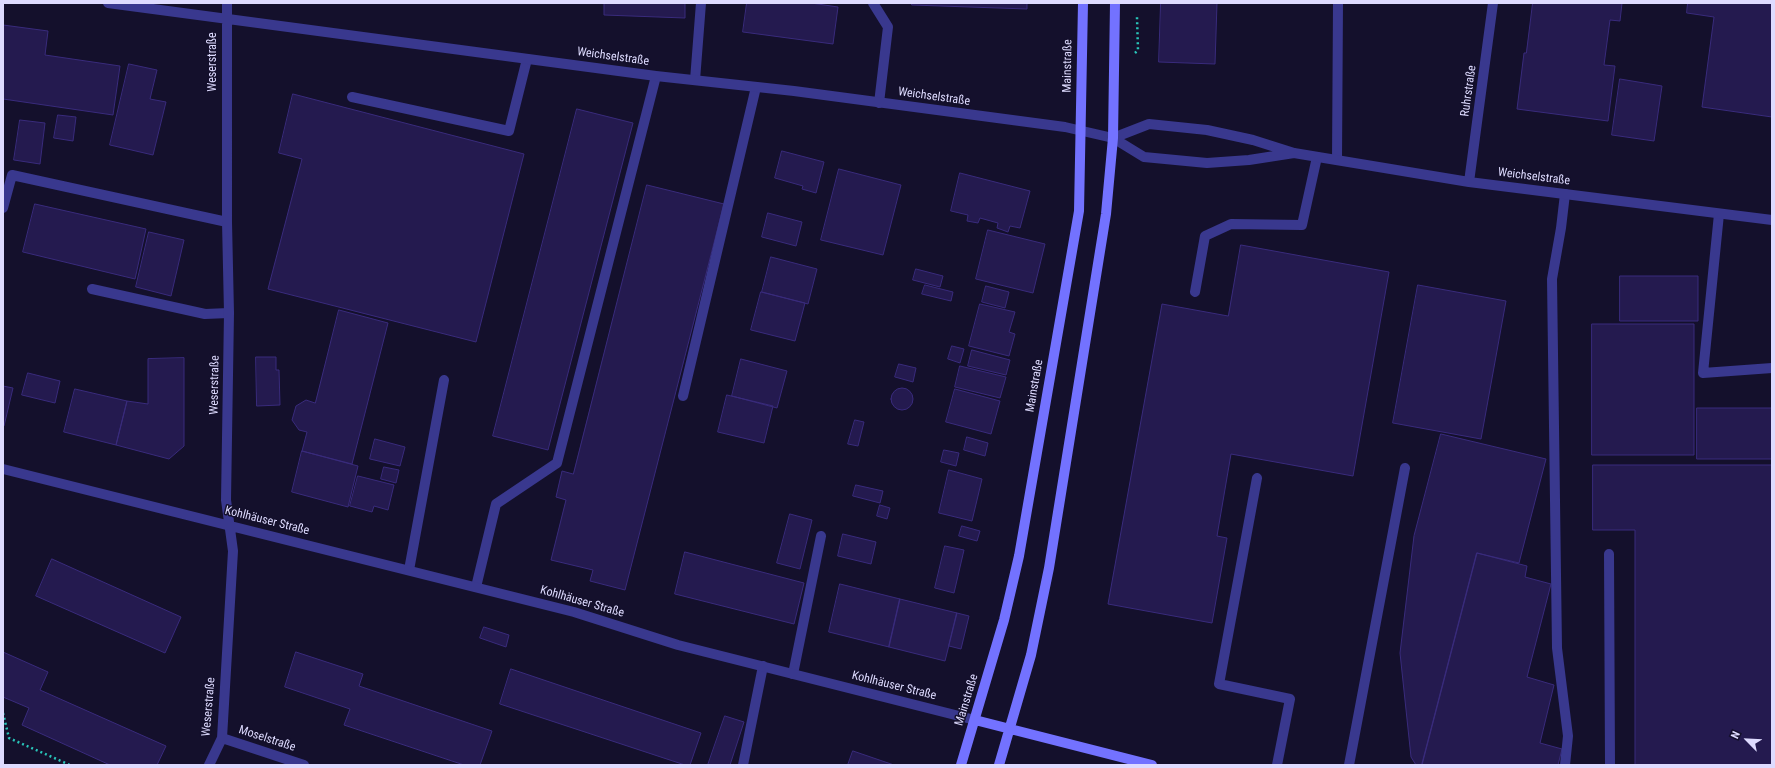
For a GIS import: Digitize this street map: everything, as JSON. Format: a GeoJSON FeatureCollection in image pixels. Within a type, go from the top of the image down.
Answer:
{"type":"FeatureCollection","features":[{"type":"Feature","properties":{"kind":"main road","name":"Mainstraße"},"geometry":{"type":"LineString","coordinates":[[961,765],[1004,620],[1021,548],[1079,211],[1082,3]]}},
{"type":"Feature","properties":{"kind":"main road"},"geometry":{"type":"LineString","coordinates":[[999,765],[1031,655],[1049,568],[1106,214],[1113,138],[1115,3]]}},
{"type":"Feature","properties":{"kind":"main road","name":"Kohlhäuser Straße"},"geometry":{"type":"LineString","coordinates":[[975,720],[1152,765]]}},
{"type":"Feature","properties":{"kind":"street","name":"Weichselstraße"},"geometry":{"type":"LineString","coordinates":[[108,3],[656,76],[756,87],[1065,127],[1113,138],[1144,157],[1207,163],[1249,160],[1294,153]]}},
{"type":"Feature","properties":{"kind":"street","name":"Weserstraße"},"geometry":{"type":"LineString","coordinates":[[209,765],[222,738],[233,551],[226,500],[229,313],[227,222],[227,3]]}},
{"type":"Feature","properties":{"kind":"street"},"geometry":{"type":"LineString","coordinates":[[695,80],[701,3]]}},
{"type":"Feature","properties":{"kind":"street"},"geometry":{"type":"LineString","coordinates":[[873,3],[888,27],[879,103]]}},
{"type":"Feature","properties":{"kind":"street"},"geometry":{"type":"LineString","coordinates":[[1337,160],[1338,3]]}},
{"type":"Feature","properties":{"kind":"street","name":"Ruhrstraße"},"geometry":{"type":"LineString","coordinates":[[1469,182],[1493,3]]}},
{"type":"Feature","properties":{"kind":"street"},"geometry":{"type":"LineString","coordinates":[[352,97],[509,131],[527,59]]}},
{"type":"Feature","properties":{"kind":"street"},"geometry":{"type":"LineString","coordinates":[[476,587],[496,504],[557,463],[656,76]]}},
{"type":"Feature","properties":{"kind":"street"},"geometry":{"type":"LineString","coordinates":[[683,396],[756,87]]}},
{"type":"Feature","properties":{"kind":"street","name":"Weichselstraße"},"geometry":{"type":"LineString","coordinates":[[1113,138],[1149,124],[1207,130],[1253,140],[1294,153],[1469,182],[1772,220]]}},
{"type":"Feature","properties":{"kind":"street"},"geometry":{"type":"LineString","coordinates":[[1195,292],[1205,236],[1231,224],[1302,226],[1317,157]]}},
{"type":"Feature","properties":{"kind":"street"},"geometry":{"type":"LineString","coordinates":[[3,208],[12,175],[227,222]]}},
{"type":"Feature","properties":{"kind":"street"},"geometry":{"type":"LineString","coordinates":[[1565,194],[1562,228],[1552,279],[1557,648],[1568,736],[1565,765]]}},
{"type":"Feature","properties":{"kind":"street"},"geometry":{"type":"LineString","coordinates":[[1719,214],[1703,373],[1772,368]]}},
{"type":"Feature","properties":{"kind":"street"},"geometry":{"type":"LineString","coordinates":[[92,289],[205,314],[229,313]]}},
{"type":"Feature","properties":{"kind":"street"},"geometry":{"type":"LineString","coordinates":[[409,570],[444,380]]}},
{"type":"Feature","properties":{"kind":"street"},"geometry":{"type":"LineString","coordinates":[[1349,765],[1405,468]]}},
{"type":"Feature","properties":{"kind":"street","name":"Kohlhäuser Straße"},"geometry":{"type":"LineString","coordinates":[[3,469],[574,612],[678,645],[975,720]]}},
{"type":"Feature","properties":{"kind":"street"},"geometry":{"type":"LineString","coordinates":[[1257,478],[1219,684],[1290,699],[1277,765]]}},
{"type":"Feature","properties":{"kind":"street"},"geometry":{"type":"LineString","coordinates":[[793,674],[821,536]]}},
{"type":"Feature","properties":{"kind":"street"},"geometry":{"type":"LineString","coordinates":[[1609,554],[1610,765]]}},
{"type":"Feature","properties":{"kind":"street"},"geometry":{"type":"LineString","coordinates":[[743,765],[763,666]]}},
{"type":"Feature","properties":{"kind":"street","name":"Moselstraße"},"geometry":{"type":"LineString","coordinates":[[222,738],[304,765]]}},
{"type":"Feature","properties":{"kind":"path"},"geometry":{"type":"LineString","coordinates":[[1136,11],[1138,50]]}},
{"type":"Feature","properties":{"kind":"path"},"geometry":{"type":"LineString","coordinates":[[3,713],[9,738],[70,765]]}},
{"type":"Feature","properties":{"kind":"building"},"geometry":{"type":"Polygon","coordinates":[[[563,3],[685,3],[685,18],[604,15],[604,4],[563,3]]]}},
{"type":"Feature","properties":{"kind":"building"},"geometry":{"type":"Polygon","coordinates":[[[747,3],[811,3],[838,7],[833,44],[743,32],[747,3]]]}},
{"type":"Feature","properties":{"kind":"building"},"geometry":{"type":"Polygon","coordinates":[[[912,3],[1027,3],[1027,9],[912,5],[912,3]]]}},
{"type":"Feature","properties":{"kind":"building"},"geometry":{"type":"Polygon","coordinates":[[[1161,3],[1217,3],[1215,64],[1159,62],[1161,3]]]}},
{"type":"Feature","properties":{"kind":"building"},"geometry":{"type":"Polygon","coordinates":[[[1533,3],[1622,3],[1620,21],[1610,20],[1604,65],[1615,66],[1608,121],[1517,109],[1524,53],[1526,53],[1533,3]]]}},
{"type":"Feature","properties":{"kind":"building"},"geometry":{"type":"Polygon","coordinates":[[[1688,3],[1772,3],[1772,117],[1702,107],[1714,17],[1687,13],[1688,3]]]}},
{"type":"Feature","properties":{"kind":"building"},"geometry":{"type":"Polygon","coordinates":[[[3,25],[48,31],[45,55],[120,66],[113,115],[3,99],[3,25]]]}},
{"type":"Feature","properties":{"kind":"building"},"geometry":{"type":"Polygon","coordinates":[[[129,64],[157,70],[150,99],[166,102],[153,155],[110,145],[129,64]]]}},
{"type":"Feature","properties":{"kind":"building"},"geometry":{"type":"Polygon","coordinates":[[[1620,79],[1662,86],[1654,141],[1612,135],[1620,79]]]}},
{"type":"Feature","properties":{"kind":"building"},"geometry":{"type":"Polygon","coordinates":[[[293,94],[524,154],[476,342],[268,289],[302,159],[279,153],[293,94]]]}},
{"type":"Feature","properties":{"kind":"building"},"geometry":{"type":"Polygon","coordinates":[[[577,109],[633,123],[548,450],[493,436],[577,109]]]}},
{"type":"Feature","properties":{"kind":"building"},"geometry":{"type":"Polygon","coordinates":[[[58,115],[76,117],[73,141],[54,138],[58,115]]]}},
{"type":"Feature","properties":{"kind":"building"},"geometry":{"type":"Polygon","coordinates":[[[20,120],[45,123],[40,164],[14,160],[20,120]]]}},
{"type":"Feature","properties":{"kind":"building"},"geometry":{"type":"Polygon","coordinates":[[[782,151],[824,162],[816,193],[802,189],[803,186],[775,178],[782,151]]]}},
{"type":"Feature","properties":{"kind":"building"},"geometry":{"type":"Polygon","coordinates":[[[839,169],[901,185],[883,255],[821,240],[839,169]]]}},
{"type":"Feature","properties":{"kind":"building"},"geometry":{"type":"Polygon","coordinates":[[[960,173],[1030,191],[1020,228],[1010,226],[1008,232],[997,228],[998,223],[980,218],[978,223],[967,221],[968,215],[951,211],[960,173]]]}},
{"type":"Feature","properties":{"kind":"building"},"geometry":{"type":"Polygon","coordinates":[[[647,185],[724,204],[625,590],[590,581],[593,570],[551,560],[566,500],[556,497],[562,471],[573,474],[647,185]]]}},
{"type":"Feature","properties":{"kind":"building"},"geometry":{"type":"Polygon","coordinates":[[[35,204],[146,229],[135,279],[23,252],[35,204]]]}},
{"type":"Feature","properties":{"kind":"building"},"geometry":{"type":"Polygon","coordinates":[[[768,213],[802,222],[796,246],[762,237],[768,213]]]}},
{"type":"Feature","properties":{"kind":"building"},"geometry":{"type":"Polygon","coordinates":[[[988,230],[1045,244],[1033,293],[976,279],[988,230]]]}},
{"type":"Feature","properties":{"kind":"building"},"geometry":{"type":"Polygon","coordinates":[[[149,232],[184,240],[171,296],[136,287],[149,232]]]}},
{"type":"Feature","properties":{"kind":"building"},"geometry":{"type":"Polygon","coordinates":[[[1241,245],[1389,272],[1353,476],[1231,454],[1217,536],[1227,538],[1212,623],[1108,604],[1162,304],[1228,316],[1241,245]]]}},
{"type":"Feature","properties":{"kind":"building"},"geometry":{"type":"Polygon","coordinates":[[[771,257],[817,269],[808,304],[762,292],[771,257]]]}},
{"type":"Feature","properties":{"kind":"building"},"geometry":{"type":"Polygon","coordinates":[[[916,269],[943,276],[940,287],[913,280],[916,269]]]}},
{"type":"Feature","properties":{"kind":"building"},"geometry":{"type":"Polygon","coordinates":[[[1620,276],[1698,276],[1698,321],[1620,321],[1620,276]]]}},
{"type":"Feature","properties":{"kind":"building"},"geometry":{"type":"Polygon","coordinates":[[[925,285],[953,292],[951,301],[922,294],[925,285]]]}},
{"type":"Feature","properties":{"kind":"building"},"geometry":{"type":"Polygon","coordinates":[[[1418,285],[1506,301],[1481,439],[1393,423],[1418,285]]]}},
{"type":"Feature","properties":{"kind":"building"},"geometry":{"type":"Polygon","coordinates":[[[986,286],[1009,292],[1005,308],[982,302],[986,286]]]}},
{"type":"Feature","properties":{"kind":"building"},"geometry":{"type":"Polygon","coordinates":[[[761,292],[805,303],[795,341],[751,330],[761,292]]]}},
{"type":"Feature","properties":{"kind":"building"},"geometry":{"type":"Polygon","coordinates":[[[980,304],[1015,312],[1009,332],[1015,334],[1009,356],[969,346],[980,304]]]}},
{"type":"Feature","properties":{"kind":"building"},"geometry":{"type":"Polygon","coordinates":[[[339,310],[388,323],[352,464],[302,451],[307,432],[299,430],[292,420],[296,406],[306,400],[315,403],[339,310]]]}},
{"type":"Feature","properties":{"kind":"building"},"geometry":{"type":"Polygon","coordinates":[[[1592,324],[1694,324],[1694,455],[1592,455],[1592,324]]]}},
{"type":"Feature","properties":{"kind":"building"},"geometry":{"type":"Polygon","coordinates":[[[952,346],[964,349],[960,363],[948,359],[952,346]]]}},
{"type":"Feature","properties":{"kind":"building"},"geometry":{"type":"Polygon","coordinates":[[[972,350],[1010,360],[1006,375],[968,366],[972,350]]]}},
{"type":"Feature","properties":{"kind":"building"},"geometry":{"type":"Polygon","coordinates":[[[256,357],[276,357],[276,370],[279,370],[280,405],[257,406],[256,357]]]}},
{"type":"Feature","properties":{"kind":"building"},"geometry":{"type":"Polygon","coordinates":[[[184,358],[184,446],[169,459],[116,445],[127,401],[148,404],[148,359],[184,358]]]}},
{"type":"Feature","properties":{"kind":"building"},"geometry":{"type":"Polygon","coordinates":[[[741,359],[787,371],[777,408],[732,396],[741,359]]]}},
{"type":"Feature","properties":{"kind":"building"},"geometry":{"type":"Polygon","coordinates":[[[899,364],[916,368],[913,382],[895,377],[899,364]]]}},
{"type":"Feature","properties":{"kind":"building"},"geometry":{"type":"Polygon","coordinates":[[[960,366],[1006,377],[1000,398],[955,387],[960,366]]]}},
{"type":"Feature","properties":{"kind":"building"},"geometry":{"type":"Polygon","coordinates":[[[28,373],[60,381],[55,403],[22,395],[28,373]]]}},
{"type":"Feature","properties":{"kind":"building"},"geometry":{"type":"Polygon","coordinates":[[[3,386],[13,388],[4,426],[3,426],[3,386]]]}},
{"type":"Feature","properties":{"kind":"building"},"geometry":{"type":"Polygon","coordinates":[[[902,388],[910,391],[913,399],[910,407],[902,410],[894,407],[891,399],[894,391],[902,388]]]}},
{"type":"Feature","properties":{"kind":"building"},"geometry":{"type":"Polygon","coordinates":[[[75,389],[127,401],[116,445],[64,432],[75,389]]]}},
{"type":"Feature","properties":{"kind":"building"},"geometry":{"type":"Polygon","coordinates":[[[955,389],[1000,401],[991,434],[946,422],[955,389]]]}},
{"type":"Feature","properties":{"kind":"building"},"geometry":{"type":"Polygon","coordinates":[[[727,395],[773,406],[764,443],[718,432],[727,395]]]}},
{"type":"Feature","properties":{"kind":"building"},"geometry":{"type":"Polygon","coordinates":[[[1697,408],[1772,408],[1772,459],[1697,459],[1697,408]]]}},
{"type":"Feature","properties":{"kind":"building"},"geometry":{"type":"Polygon","coordinates":[[[855,420],[864,422],[858,446],[848,444],[855,420]]]}},
{"type":"Feature","properties":{"kind":"building"},"geometry":{"type":"Polygon","coordinates":[[[1441,434],[1546,459],[1519,563],[1477,553],[1422,765],[1416,765],[1411,757],[1400,653],[1414,536],[1441,434]]]}},
{"type":"Feature","properties":{"kind":"building"},"geometry":{"type":"Polygon","coordinates":[[[967,437],[988,443],[985,456],[964,450],[967,437]]]}},
{"type":"Feature","properties":{"kind":"building"},"geometry":{"type":"Polygon","coordinates":[[[375,439],[405,447],[400,466],[370,459],[375,439]]]}},
{"type":"Feature","properties":{"kind":"building"},"geometry":{"type":"Polygon","coordinates":[[[944,450],[959,453],[956,466],[941,462],[944,450]]]}},
{"type":"Feature","properties":{"kind":"building"},"geometry":{"type":"Polygon","coordinates":[[[302,451],[358,466],[348,507],[292,492],[302,451]]]}},
{"type":"Feature","properties":{"kind":"building"},"geometry":{"type":"Polygon","coordinates":[[[1593,465],[1772,465],[1772,765],[1635,765],[1635,530],[1593,530],[1593,465]]]}},
{"type":"Feature","properties":{"kind":"building"},"geometry":{"type":"Polygon","coordinates":[[[384,467],[399,470],[396,483],[381,479],[384,467]]]}},
{"type":"Feature","properties":{"kind":"building"},"geometry":{"type":"Polygon","coordinates":[[[949,470],[982,479],[972,521],[939,513],[949,470]]]}},
{"type":"Feature","properties":{"kind":"building"},"geometry":{"type":"Polygon","coordinates":[[[358,476],[394,485],[388,510],[374,506],[372,512],[350,506],[358,476]]]}},
{"type":"Feature","properties":{"kind":"building"},"geometry":{"type":"Polygon","coordinates":[[[856,485],[883,491],[880,503],[853,496],[856,485]]]}},
{"type":"Feature","properties":{"kind":"building"},"geometry":{"type":"Polygon","coordinates":[[[880,505],[890,508],[887,519],[877,516],[880,505]]]}},
{"type":"Feature","properties":{"kind":"building"},"geometry":{"type":"Polygon","coordinates":[[[790,514],[812,520],[800,569],[777,563],[790,514]]]}},
{"type":"Feature","properties":{"kind":"building"},"geometry":{"type":"Polygon","coordinates":[[[962,526],[980,531],[977,541],[959,536],[962,526]]]}},
{"type":"Feature","properties":{"kind":"building"},"geometry":{"type":"Polygon","coordinates":[[[843,534],[876,542],[871,564],[838,556],[843,534]]]}},
{"type":"Feature","properties":{"kind":"building"},"geometry":{"type":"Polygon","coordinates":[[[945,546],[964,550],[954,593],[935,588],[945,546]]]}},
{"type":"Feature","properties":{"kind":"building"},"geometry":{"type":"Polygon","coordinates":[[[685,552],[804,583],[794,624],[675,594],[685,552]]]}},
{"type":"Feature","properties":{"kind":"building"},"geometry":{"type":"Polygon","coordinates":[[[1477,553],[1527,566],[1525,577],[1551,584],[1527,677],[1554,685],[1540,743],[1562,749],[1558,765],[1422,765],[1477,553]]]}},
{"type":"Feature","properties":{"kind":"building"},"geometry":{"type":"Polygon","coordinates":[[[52,559],[181,617],[165,653],[36,596],[52,559]]]}},
{"type":"Feature","properties":{"kind":"building"},"geometry":{"type":"Polygon","coordinates":[[[840,584],[900,599],[889,647],[829,632],[840,584]]]}},
{"type":"Feature","properties":{"kind":"building"},"geometry":{"type":"Polygon","coordinates":[[[900,599],[957,613],[945,661],[889,647],[900,599]]]}},
{"type":"Feature","properties":{"kind":"building"},"geometry":{"type":"Polygon","coordinates":[[[957,613],[969,616],[961,649],[949,646],[957,613]]]}},
{"type":"Feature","properties":{"kind":"building"},"geometry":{"type":"Polygon","coordinates":[[[484,627],[509,635],[506,647],[480,638],[484,627]]]}},
{"type":"Feature","properties":{"kind":"building"},"geometry":{"type":"Polygon","coordinates":[[[3,652],[48,672],[40,690],[166,746],[157,765],[110,765],[22,725],[29,708],[3,697],[3,652]]]}},
{"type":"Feature","properties":{"kind":"building"},"geometry":{"type":"Polygon","coordinates":[[[296,652],[363,674],[359,686],[492,731],[480,765],[464,765],[344,725],[350,709],[285,687],[296,652]]]}},
{"type":"Feature","properties":{"kind":"building"},"geometry":{"type":"Polygon","coordinates":[[[511,669],[701,733],[690,765],[685,765],[500,704],[511,669]]]}},
{"type":"Feature","properties":{"kind":"building"},"geometry":{"type":"Polygon","coordinates":[[[725,716],[744,722],[730,765],[708,765],[725,716]]]}},
{"type":"Feature","properties":{"kind":"building"},"geometry":{"type":"Polygon","coordinates":[[[853,751],[894,765],[848,765],[853,751]]]}}]}
